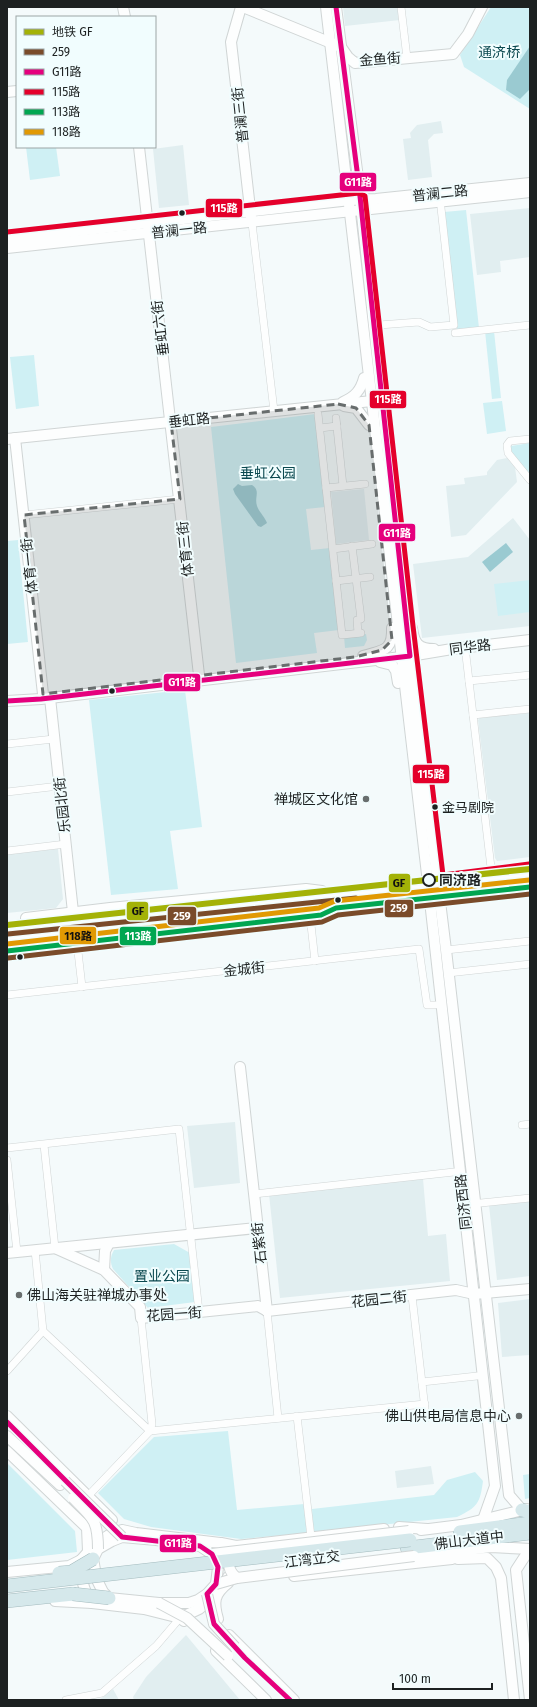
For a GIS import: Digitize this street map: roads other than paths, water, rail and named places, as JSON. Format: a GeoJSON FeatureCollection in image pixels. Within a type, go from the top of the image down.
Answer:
{"type":"FeatureCollection","features":[{"type":"Feature","properties":{"kind":"highway","name":"佛山大道中"},"geometry":{"type":"LineString","coordinates":[[410,1544],[530,1523]]}},
{"type":"Feature","properties":{"kind":"highway"},"geometry":{"type":"LineString","coordinates":[[491,1547],[530,1533]]}},
{"type":"Feature","properties":{"kind":"highway","name":"佛山大道中"},"geometry":{"type":"LineString","coordinates":[[410,1544],[530,1533]]}},
{"type":"Feature","properties":{"kind":"highway"},"geometry":{"type":"LineString","coordinates":[[7,1586],[410,1544]]}},
{"type":"Feature","properties":{"kind":"highway","name":"江湾立交"},"geometry":{"type":"LineString","coordinates":[[7,1594],[410,1544]]}},
{"type":"Feature","properties":{"kind":"highway"},"geometry":{"type":"LineString","coordinates":[[7,1579],[68,1569],[90,1555]]}},
{"type":"Feature","properties":{"kind":"highway"},"geometry":{"type":"LineString","coordinates":[[68,1569],[77,1575],[80,1581],[80,1589],[72,1598]]}},
{"type":"Feature","properties":{"kind":"highway"},"geometry":{"type":"LineString","coordinates":[[7,1601],[109,1598]]}},
{"type":"Feature","properties":{"kind":"main road","name":"金鱼街"},"geometry":{"type":"LineString","coordinates":[[242,7],[341,47],[348,57],[355,63],[453,54],[468,34],[482,7]]}},
{"type":"Feature","properties":{"kind":"main road","name":"普澜三街"},"geometry":{"type":"LineString","coordinates":[[242,7],[231,42],[252,223]]}},
{"type":"Feature","properties":{"kind":"main road"},"geometry":{"type":"LineString","coordinates":[[326,7],[347,180],[355,200]]}},
{"type":"Feature","properties":{"kind":"main road"},"geometry":{"type":"LineString","coordinates":[[336,7],[358,178],[355,200],[356,212],[408,680],[422,827],[433,883]]}},
{"type":"Feature","properties":{"kind":"main road","name":"垂虹六街"},"geometry":{"type":"LineString","coordinates":[[139,148],[171,422]]}},
{"type":"Feature","properties":{"kind":"main road"},"geometry":{"type":"LineString","coordinates":[[530,178],[391,192],[377,204],[393,213],[530,198]]}},
{"type":"Feature","properties":{"kind":"main road","name":"普澜二路"},"geometry":{"type":"LineString","coordinates":[[356,212],[377,204],[530,183]]}},
{"type":"Feature","properties":{"kind":"main road","name":"普澜二路"},"geometry":{"type":"LineString","coordinates":[[355,200],[377,204],[530,192]]}},
{"type":"Feature","properties":{"kind":"main road","name":"普澜一路"},"geometry":{"type":"LineString","coordinates":[[7,248],[148,228],[251,211],[355,200]]}},
{"type":"Feature","properties":{"kind":"main road"},"geometry":{"type":"LineString","coordinates":[[7,701],[363,658],[390,645],[395,626],[374,415],[367,382],[353,231],[356,212]]}},
{"type":"Feature","properties":{"kind":"main road","name":"普澜一路"},"geometry":{"type":"LineString","coordinates":[[7,239],[148,228],[252,223],[356,212]]}},
{"type":"Feature","properties":{"kind":"main road"},"geometry":{"type":"LineString","coordinates":[[338,404],[355,396],[367,382]]}},
{"type":"Feature","properties":{"kind":"main road","name":"垂虹路"},"geometry":{"type":"LineString","coordinates":[[11,438],[372,401]]}},
{"type":"Feature","properties":{"kind":"main road"},"geometry":{"type":"LineString","coordinates":[[338,404],[356,408],[368,425],[395,626],[405,654]]}},
{"type":"Feature","properties":{"kind":"main road"},"geometry":{"type":"LineString","coordinates":[[368,425],[374,415]]}},
{"type":"Feature","properties":{"kind":"main road","name":"体育三街"},"geometry":{"type":"LineString","coordinates":[[171,422],[199,675]]}},
{"type":"Feature","properties":{"kind":"main road","name":"体育一街"},"geometry":{"type":"LineString","coordinates":[[11,438],[24,515],[47,696]]}},
{"type":"Feature","properties":{"kind":"main road"},"geometry":{"type":"LineString","coordinates":[[411,621],[413,638],[425,651]]}},
{"type":"Feature","properties":{"kind":"main road","name":"同华路"},"geometry":{"type":"LineString","coordinates":[[363,658],[530,640]]}},
{"type":"Feature","properties":{"kind":"main road"},"geometry":{"type":"LineString","coordinates":[[434,854],[438,849],[417,671],[418,662],[426,656],[452,648]]}},
{"type":"Feature","properties":{"kind":"main road"},"geometry":{"type":"LineString","coordinates":[[7,696],[47,696],[199,675],[363,658],[392,665],[396,671],[400,694],[414,817],[422,827]]}},
{"type":"Feature","properties":{"kind":"main road"},"geometry":{"type":"LineString","coordinates":[[408,680],[420,692]]}},
{"type":"Feature","properties":{"kind":"main road"},"geometry":{"type":"LineString","coordinates":[[400,694],[408,680]]}},
{"type":"Feature","properties":{"kind":"main road"},"geometry":{"type":"LineString","coordinates":[[408,680],[434,854],[433,883]]}},
{"type":"Feature","properties":{"kind":"main road","name":"乐园北街"},"geometry":{"type":"LineString","coordinates":[[47,696],[60,786],[73,912]]}},
{"type":"Feature","properties":{"kind":"main road"},"geometry":{"type":"LineString","coordinates":[[7,927],[528,872]]}},
{"type":"Feature","properties":{"kind":"main road","name":"同济西路"},"geometry":{"type":"LineString","coordinates":[[433,883],[446,950],[488,1293],[509,1495],[527,1510]]}},
{"type":"Feature","properties":{"kind":"main road"},"geometry":{"type":"LineString","coordinates":[[7,942],[529,887]]}},
{"type":"Feature","properties":{"kind":"main road"},"geometry":{"type":"LineString","coordinates":[[7,923],[18,918],[306,889],[334,893]]}},
{"type":"Feature","properties":{"kind":"main road","name":"同济西路"},"geometry":{"type":"LineString","coordinates":[[435,898],[440,988],[456,1131],[471,1294],[495,1486],[483,1520]]}},
{"type":"Feature","properties":{"kind":"main road"},"geometry":{"type":"LineString","coordinates":[[7,951],[321,915],[336,908]]}},
{"type":"Feature","properties":{"kind":"main road"},"geometry":{"type":"LineString","coordinates":[[448,973],[457,984],[481,1203],[488,1293],[502,1388],[512,1478],[508,1487]]}},
{"type":"Feature","properties":{"kind":"main road"},"geometry":{"type":"LineString","coordinates":[[440,988],[435,1004],[454,1172],[471,1294],[477,1376],[488,1478],[495,1486]]}},
{"type":"Feature","properties":{"kind":"main road","name":"石紫街"},"geometry":{"type":"LineString","coordinates":[[240,1067],[266,1311]]}},
{"type":"Feature","properties":{"kind":"main road"},"geometry":{"type":"LineString","coordinates":[[451,1095],[447,1112],[456,1131]]}},
{"type":"Feature","properties":{"kind":"main road"},"geometry":{"type":"LineString","coordinates":[[55,1248],[257,1228]]}},
{"type":"Feature","properties":{"kind":"main road"},"geometry":{"type":"LineString","coordinates":[[104,1270],[105,1251],[109,1243]]}},
{"type":"Feature","properties":{"kind":"main road"},"geometry":{"type":"LineString","coordinates":[[84,1261],[84,1249],[86,1245]]}},
{"type":"Feature","properties":{"kind":"main road","name":"花园一街"},"geometry":{"type":"LineString","coordinates":[[12,1252],[55,1248],[104,1270],[140,1307],[141,1318],[258,1306],[266,1311]]}},
{"type":"Feature","properties":{"kind":"main road","name":"花园二街"},"geometry":{"type":"LineString","coordinates":[[266,1311],[456,1290],[471,1294],[530,1289]]}},
{"type":"Feature","properties":{"kind":"main road"},"geometry":{"type":"LineString","coordinates":[[502,1388],[498,1400],[504,1410]]}},
{"type":"Feature","properties":{"kind":"main road"},"geometry":{"type":"LineString","coordinates":[[7,1416],[88,1496],[122,1534]]}},
{"type":"Feature","properties":{"kind":"main road"},"geometry":{"type":"LineString","coordinates":[[7,1422],[63,1483],[95,1522],[98,1532],[90,1555],[81,1573],[84,1590],[92,1603]]}},
{"type":"Feature","properties":{"kind":"main road"},"geometry":{"type":"LineString","coordinates":[[7,1436],[8,1452],[87,1528],[90,1555],[97,1580],[103,1592],[109,1598],[159,1603],[189,1603],[211,1595],[235,1581],[452,1559],[487,1558],[496,1567],[501,1578],[514,1700]]}},
{"type":"Feature","properties":{"kind":"main road"},"geometry":{"type":"LineString","coordinates":[[7,1436],[26,1454],[63,1483],[122,1534],[200,1546],[212,1554],[218,1567],[216,1584],[211,1595],[199,1609],[180,1618]]}},
{"type":"Feature","properties":{"kind":"main road"},"geometry":{"type":"LineString","coordinates":[[8,1452],[26,1454]]}},
{"type":"Feature","properties":{"kind":"main road"},"geometry":{"type":"LineString","coordinates":[[212,1554],[236,1548],[311,1537],[403,1527],[427,1529],[462,1525],[527,1510]]}},
{"type":"Feature","properties":{"kind":"main road"},"geometry":{"type":"LineString","coordinates":[[216,1584],[410,1544],[427,1529]]}},
{"type":"Feature","properties":{"kind":"main road"},"geometry":{"type":"LineString","coordinates":[[90,1555],[122,1534],[220,1543],[236,1548],[410,1544],[474,1549],[491,1547],[530,1549]]}},
{"type":"Feature","properties":{"kind":"main road"},"geometry":{"type":"LineString","coordinates":[[220,1543],[227,1548],[235,1581]]}},
{"type":"Feature","properties":{"kind":"main road"},"geometry":{"type":"LineString","coordinates":[[235,1581],[229,1563],[230,1558],[236,1548]]}},
{"type":"Feature","properties":{"kind":"main road"},"geometry":{"type":"LineString","coordinates":[[452,1559],[474,1549]]}},
{"type":"Feature","properties":{"kind":"main road"},"geometry":{"type":"LineString","coordinates":[[530,1549],[516,1570],[527,1649],[530,1700]]}},
{"type":"Feature","properties":{"kind":"main road"},"geometry":{"type":"LineString","coordinates":[[7,1572],[68,1569]]}},
{"type":"Feature","properties":{"kind":"main road"},"geometry":{"type":"LineString","coordinates":[[211,1595],[214,1624],[235,1647],[290,1700]]}},
{"type":"Feature","properties":{"kind":"main road"},"geometry":{"type":"LineString","coordinates":[[211,1595],[218,1622],[294,1700]]}},
{"type":"Feature","properties":{"kind":"main road"},"geometry":{"type":"LineString","coordinates":[[7,1607],[72,1598],[92,1603],[144,1609],[180,1618],[266,1700]]}},
{"type":"Feature","properties":{"kind":"main road"},"geometry":{"type":"LineString","coordinates":[[159,1603],[188,1618],[272,1700]]}},
{"type":"Feature","properties":{"kind":"main road"},"geometry":{"type":"LineString","coordinates":[[509,1651],[527,1649]]}},
{"type":"Feature","properties":{"kind":"street"},"geometry":{"type":"LineString","coordinates":[[401,7],[407,58]]}},
{"type":"Feature","properties":{"kind":"street"},"geometry":{"type":"LineString","coordinates":[[379,325],[419,322],[430,328],[454,325],[441,208]]}},
{"type":"Feature","properties":{"kind":"street"},"geometry":{"type":"LineString","coordinates":[[252,223],[274,411]]}},
{"type":"Feature","properties":{"kind":"street"},"geometry":{"type":"LineString","coordinates":[[455,333],[530,325]]}},
{"type":"Feature","properties":{"kind":"street"},"geometry":{"type":"LineString","coordinates":[[318,414],[342,635],[360,633],[357,620],[361,619],[352,546]]}},
{"type":"Feature","properties":{"kind":"street"},"geometry":{"type":"LineString","coordinates":[[336,418],[343,486]]}},
{"type":"Feature","properties":{"kind":"street"},"geometry":{"type":"LineString","coordinates":[[320,428],[337,426]]}},
{"type":"Feature","properties":{"kind":"street"},"geometry":{"type":"LineString","coordinates":[[530,439],[510,442],[507,445],[508,453],[530,480]]}},
{"type":"Feature","properties":{"kind":"street"},"geometry":{"type":"LineString","coordinates":[[326,488],[365,484]]}},
{"type":"Feature","properties":{"kind":"street"},"geometry":{"type":"LineString","coordinates":[[24,515],[180,499]]}},
{"type":"Feature","properties":{"kind":"street"},"geometry":{"type":"LineString","coordinates":[[333,549],[372,544]]}},
{"type":"Feature","properties":{"kind":"street"},"geometry":{"type":"LineString","coordinates":[[336,581],[370,577]]}},
{"type":"Feature","properties":{"kind":"street"},"geometry":{"type":"LineString","coordinates":[[465,647],[492,876]]}},
{"type":"Feature","properties":{"kind":"street"},"geometry":{"type":"LineString","coordinates":[[469,682],[530,675]]}},
{"type":"Feature","properties":{"kind":"street"},"geometry":{"type":"LineString","coordinates":[[473,715],[530,709]]}},
{"type":"Feature","properties":{"kind":"street"},"geometry":{"type":"LineString","coordinates":[[7,744],[54,739]]}},
{"type":"Feature","properties":{"kind":"street"},"geometry":{"type":"LineString","coordinates":[[7,792],[60,786]]}},
{"type":"Feature","properties":{"kind":"street"},"geometry":{"type":"LineString","coordinates":[[7,851],[66,844]]}},
{"type":"Feature","properties":{"kind":"street"},"geometry":{"type":"LineString","coordinates":[[310,916],[315,961]]}},
{"type":"Feature","properties":{"kind":"street"},"geometry":{"type":"LineString","coordinates":[[446,950],[530,941]]}},
{"type":"Feature","properties":{"kind":"street"},"geometry":{"type":"LineString","coordinates":[[77,943],[82,987]]}},
{"type":"Feature","properties":{"kind":"street","name":"金城街"},"geometry":{"type":"LineString","coordinates":[[7,995],[419,949],[427,1005],[435,1004]]}},
{"type":"Feature","properties":{"kind":"street"},"geometry":{"type":"LineString","coordinates":[[448,973],[530,964]]}},
{"type":"Feature","properties":{"kind":"street"},"geometry":{"type":"LineString","coordinates":[[522,1125],[530,1124]]}},
{"type":"Feature","properties":{"kind":"street"},"geometry":{"type":"LineString","coordinates":[[7,1148],[179,1129],[199,1312]]}},
{"type":"Feature","properties":{"kind":"street"},"geometry":{"type":"LineString","coordinates":[[44,1145],[55,1248]]}},
{"type":"Feature","properties":{"kind":"street"},"geometry":{"type":"LineString","coordinates":[[7,1160],[12,1252]]}},
{"type":"Feature","properties":{"kind":"street"},"geometry":{"type":"LineString","coordinates":[[254,1194],[454,1172]]}},
{"type":"Feature","properties":{"kind":"street"},"geometry":{"type":"LineString","coordinates":[[481,1203],[530,1198]]}},
{"type":"Feature","properties":{"kind":"street"},"geometry":{"type":"LineString","coordinates":[[35,1250],[43,1331],[150,1431],[425,1404]]}},
{"type":"Feature","properties":{"kind":"street"},"geometry":{"type":"LineString","coordinates":[[412,1296],[426,1418]]}},
{"type":"Feature","properties":{"kind":"street","name":"石紫街"},"geometry":{"type":"LineString","coordinates":[[266,1311],[278,1418]]}},
{"type":"Feature","properties":{"kind":"street"},"geometry":{"type":"LineString","coordinates":[[88,1496],[150,1431],[152,1424],[141,1318]]}},
{"type":"Feature","properties":{"kind":"street"},"geometry":{"type":"LineString","coordinates":[[7,1371],[43,1331]]}},
{"type":"Feature","properties":{"kind":"street"},"geometry":{"type":"LineString","coordinates":[[422,1382],[477,1376]]}},
{"type":"Feature","properties":{"kind":"street"},"geometry":{"type":"LineString","coordinates":[[297,1416],[311,1537]]}},
{"type":"Feature","properties":{"kind":"street"},"geometry":{"type":"LineString","coordinates":[[66,1700],[102,1692],[156,1646],[180,1618]]}},
{"type":"Feature","properties":{"kind":"metro line","name":"GF"},"geometry":{"type":"LineString","coordinates":[[7,925],[530,869]]}},
{"type":"Feature","properties":{"kind":"place","name":"禅城区文化馆"},"geometry":{"type":"Point","coordinates":[366,799]}},
{"type":"Feature","properties":{"kind":"place","name":"金马剧院"},"geometry":{"type":"Point","coordinates":[435,807]}},
{"type":"Feature","properties":{"kind":"place","name":"同济路"},"geometry":{"type":"Point","coordinates":[429,880]}},
{"type":"Feature","properties":{"kind":"place","name":"佛山海关驻禅城办事处"},"geometry":{"type":"Point","coordinates":[19,1295]}},
{"type":"Feature","properties":{"kind":"place","name":"佛山供电局信息中心"},"geometry":{"type":"Point","coordinates":[519,1416]}},
{"type":"Feature","properties":{"kind":"park label","name":"通济桥"},"geometry":{"type":"Point","coordinates":[499,52]}},
{"type":"Feature","properties":{"kind":"park label","name":"垂虹公园"},"geometry":{"type":"Point","coordinates":[268,473]}},
{"type":"Feature","properties":{"kind":"park label","name":"置业公园"},"geometry":{"type":"Point","coordinates":[162,1276]}}]}
